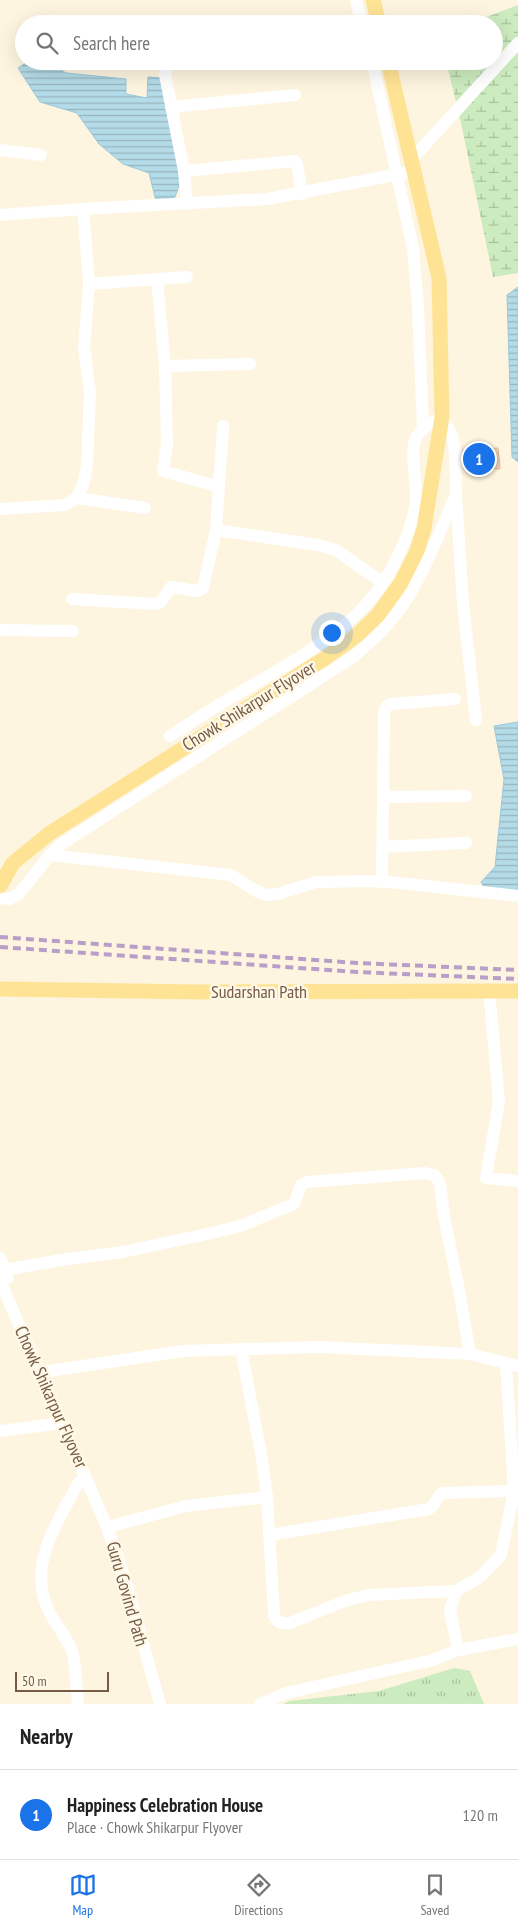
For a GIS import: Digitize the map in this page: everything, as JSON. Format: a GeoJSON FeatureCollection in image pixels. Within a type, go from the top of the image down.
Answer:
{"type":"FeatureCollection","features":[{"type":"Feature","properties":{"kind":"main road"},"geometry":{"type":"LineString","coordinates":[[373,0],[377,15]]}},
{"type":"Feature","properties":{"kind":"main road","name":"Chowk Shikarpur Flyover"},"geometry":{"type":"LineString","coordinates":[[0,886],[13,863],[50,833],[324,659],[356,636],[378,615],[401,583],[417,551],[424,528],[442,417],[439,278],[390,70]]}},
{"type":"Feature","properties":{"kind":"main road","name":"Sudarshan Path"},"geometry":{"type":"LineString","coordinates":[[0,989],[200,992],[518,991]]}},
{"type":"Feature","properties":{"kind":"street"},"geometry":{"type":"LineString","coordinates":[[356,0],[360,15]]}},
{"type":"Feature","properties":{"kind":"street"},"geometry":{"type":"LineString","coordinates":[[503,60],[518,42]]}},
{"type":"Feature","properties":{"kind":"street"},"geometry":{"type":"LineString","coordinates":[[167,70],[171,107],[184,171],[187,204]]}},
{"type":"Feature","properties":{"kind":"street"},"geometry":{"type":"LineString","coordinates":[[374,70],[413,249],[418,304],[423,429]]}},
{"type":"Feature","properties":{"kind":"street"},"geometry":{"type":"LineString","coordinates":[[0,215],[267,199],[398,175],[413,165],[494,70]]}},
{"type":"Feature","properties":{"kind":"street"},"geometry":{"type":"LineString","coordinates":[[171,107],[295,95]]}},
{"type":"Feature","properties":{"kind":"street"},"geometry":{"type":"LineString","coordinates":[[0,150],[41,155]]}},
{"type":"Feature","properties":{"kind":"street"},"geometry":{"type":"LineString","coordinates":[[184,171],[295,161],[302,194]]}},
{"type":"Feature","properties":{"kind":"street"},"geometry":{"type":"LineString","coordinates":[[0,509],[65,505],[77,498],[84,482],[87,466],[90,392],[84,346],[89,284],[83,209]]}},
{"type":"Feature","properties":{"kind":"street"},"geometry":{"type":"LineString","coordinates":[[89,284],[187,277]]}},
{"type":"Feature","properties":{"kind":"street"},"geometry":{"type":"LineString","coordinates":[[157,279],[168,444],[163,471],[219,487]]}},
{"type":"Feature","properties":{"kind":"street"},"geometry":{"type":"LineString","coordinates":[[164,366],[250,364]]}},
{"type":"Feature","properties":{"kind":"street"},"geometry":{"type":"LineString","coordinates":[[170,736],[243,690],[309,652],[341,628],[363,608],[384,583],[395,562],[414,512],[416,498],[414,450],[416,438],[423,429],[442,417],[452,434],[456,467],[463,605],[476,720]]}},
{"type":"Feature","properties":{"kind":"street"},"geometry":{"type":"LineString","coordinates":[[72,599],[155,604],[161,602],[171,587],[201,590],[216,530],[223,426]]}},
{"type":"Feature","properties":{"kind":"street"},"geometry":{"type":"LineString","coordinates":[[0,898],[9,899],[18,895],[50,855],[68,840],[353,657],[390,622],[407,598],[424,567],[456,495]]}},
{"type":"Feature","properties":{"kind":"street"},"geometry":{"type":"LineString","coordinates":[[77,498],[146,508]]}},
{"type":"Feature","properties":{"kind":"street"},"geometry":{"type":"LineString","coordinates":[[216,530],[318,545],[336,550],[384,583]]}},
{"type":"Feature","properties":{"kind":"street"},"geometry":{"type":"LineString","coordinates":[[0,630],[73,631]]}},
{"type":"Feature","properties":{"kind":"street"},"geometry":{"type":"LineString","coordinates":[[382,882],[384,713],[386,706],[455,699]]}},
{"type":"Feature","properties":{"kind":"street"},"geometry":{"type":"LineString","coordinates":[[383,797],[466,796]]}},
{"type":"Feature","properties":{"kind":"street"},"geometry":{"type":"LineString","coordinates":[[382,847],[466,843]]}},
{"type":"Feature","properties":{"kind":"street"},"geometry":{"type":"LineString","coordinates":[[50,855],[231,874],[258,892],[267,895],[278,894],[316,882],[382,882],[518,896]]}},
{"type":"Feature","properties":{"kind":"street"},"geometry":{"type":"LineString","coordinates":[[489,990],[499,1101],[486,1178],[518,1181]]}},
{"type":"Feature","properties":{"kind":"street"},"geometry":{"type":"LineString","coordinates":[[78,1704],[71,1648],[52,1617],[42,1596],[41,1587],[47,1543],[85,1483],[93,1476],[49,1371],[1,1270],[68,1258],[123,1252],[240,1226],[294,1204],[301,1185],[307,1182],[425,1173],[434,1175],[440,1183],[444,1216],[470,1354]]}},
{"type":"Feature","properties":{"kind":"street","name":"Chowk Shikarpur Flyover"},"geometry":{"type":"LineString","coordinates":[[1,1270],[77,1457],[85,1483]]}},
{"type":"Feature","properties":{"kind":"street"},"geometry":{"type":"LineString","coordinates":[[0,1302],[55,1424],[85,1483]]}},
{"type":"Feature","properties":{"kind":"street"},"geometry":{"type":"LineString","coordinates":[[49,1371],[183,1351],[240,1349],[318,1347],[470,1354],[512,1365],[514,1491],[501,1556],[480,1577],[456,1591],[368,1595],[345,1601],[290,1623],[282,1624],[276,1621],[274,1615],[267,1497],[262,1458],[240,1349]]}},
{"type":"Feature","properties":{"kind":"street"},"geometry":{"type":"LineString","coordinates":[[0,1431],[55,1424]]}},
{"type":"Feature","properties":{"kind":"street","name":"Guru Govind Path"},"geometry":{"type":"LineString","coordinates":[[85,1483],[107,1527],[126,1582],[160,1704]]}},
{"type":"Feature","properties":{"kind":"street"},"geometry":{"type":"LineString","coordinates":[[269,1535],[429,1508],[434,1505],[438,1495],[442,1493],[514,1491]]}},
{"type":"Feature","properties":{"kind":"street"},"geometry":{"type":"LineString","coordinates":[[107,1527],[186,1506],[267,1497]]}},
{"type":"Feature","properties":{"kind":"street"},"geometry":{"type":"LineString","coordinates":[[456,1591],[450,1610],[458,1650]]}},
{"type":"Feature","properties":{"kind":"street"},"geometry":{"type":"LineString","coordinates":[[260,1704],[286,1693],[433,1660],[458,1650],[518,1639]]}},
{"type":"Feature","properties":{"kind":"green space"},"geometry":{"type":"Polygon","coordinates":[[[518,5],[518,273],[493,277],[448,70],[503,70],[503,15],[492,15],[518,5]]]}},
{"type":"Feature","properties":{"kind":"green space"},"geometry":{"type":"Polygon","coordinates":[[[454,1668],[470,1671],[484,1704],[284,1704],[289,1701],[379,1691],[454,1668]]]}},
{"type":"Feature","properties":{"kind":"water"},"geometry":{"type":"Polygon","coordinates":[[[19,70],[61,70],[66,73],[126,79],[126,94],[147,98],[148,77],[162,78],[181,180],[175,197],[156,201],[149,173],[123,164],[99,144],[77,113],[40,102],[19,70]]]}},
{"type":"Feature","properties":{"kind":"water"},"geometry":{"type":"Polygon","coordinates":[[[518,287],[518,462],[512,457],[507,295],[518,287]]]}},
{"type":"Feature","properties":{"kind":"water"},"geometry":{"type":"Polygon","coordinates":[[[518,722],[518,892],[484,887],[481,882],[495,867],[504,779],[494,726],[518,722]]]}},
{"type":"Feature","properties":{"kind":"building"},"geometry":{"type":"Polygon","coordinates":[[[498,448],[500,469],[464,468],[463,450],[498,448]]]}},
{"type":"Feature","properties":{"kind":"railway"},"geometry":{"type":"LineString","coordinates":[[0,937],[357,963],[518,970]]}},
{"type":"Feature","properties":{"kind":"railway"},"geometry":{"type":"LineString","coordinates":[[0,947],[357,972],[518,979]]}},
{"type":"Feature","properties":{"kind":"place","name":"Happiness Celebration House"},"geometry":{"type":"Point","coordinates":[479,459]}}]}
